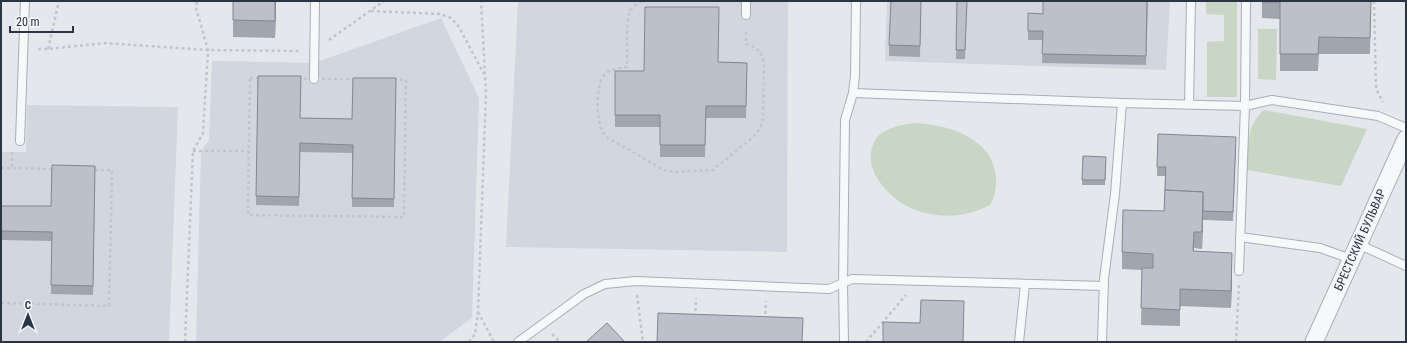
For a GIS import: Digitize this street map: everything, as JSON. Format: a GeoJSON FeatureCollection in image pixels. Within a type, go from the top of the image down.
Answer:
{"type":"FeatureCollection","features":[{"type":"Feature","properties":{"kind":"street","name":"БРЕСТСКИЙ БУЛЬВАР"},"geometry":{"type":"LineString","coordinates":[[1314,342],[1406,139]]}},
{"type":"Feature","properties":{"kind":"lane"},"geometry":{"type":"LineString","coordinates":[[20,141],[25,1]]}},
{"type":"Feature","properties":{"kind":"lane"},"geometry":{"type":"LineString","coordinates":[[314,79],[315,1]]}},
{"type":"Feature","properties":{"kind":"lane"},"geometry":{"type":"LineString","coordinates":[[746,1],[746,15]]}},
{"type":"Feature","properties":{"kind":"lane"},"geometry":{"type":"LineString","coordinates":[[844,342],[843,284],[845,120],[853,93],[855,76],[856,1]]}},
{"type":"Feature","properties":{"kind":"lane"},"geometry":{"type":"LineString","coordinates":[[1189,104],[1191,1]]}},
{"type":"Feature","properties":{"kind":"lane"},"geometry":{"type":"LineString","coordinates":[[1239,271],[1245,106],[1246,1]]}},
{"type":"Feature","properties":{"kind":"lane"},"geometry":{"type":"LineString","coordinates":[[853,93],[1245,106],[1272,100],[1378,116],[1406,128]]}},
{"type":"Feature","properties":{"kind":"lane"},"geometry":{"type":"LineString","coordinates":[[1102,342],[1104,286],[1115,194],[1122,103]]}},
{"type":"Feature","properties":{"kind":"lane"},"geometry":{"type":"LineString","coordinates":[[1240,237],[1354,252],[1406,266]]}},
{"type":"Feature","properties":{"kind":"lane"},"geometry":{"type":"LineString","coordinates":[[518,342],[584,294],[605,284],[636,281],[829,289],[852,279],[1104,286]]}},
{"type":"Feature","properties":{"kind":"lane"},"geometry":{"type":"LineString","coordinates":[[1019,342],[1025,284]]}},
{"type":"Feature","properties":{"kind":"path"},"geometry":{"type":"LineString","coordinates":[[48,49],[59,1]]}},
{"type":"Feature","properties":{"kind":"path"},"geometry":{"type":"LineString","coordinates":[[186,342],[193,151],[203,133],[208,50],[196,8],[197,1]]}},
{"type":"Feature","properties":{"kind":"path"},"geometry":{"type":"LineString","coordinates":[[23,48],[48,49],[105,43],[208,50],[314,52],[384,1]]}},
{"type":"Feature","properties":{"kind":"path"},"geometry":{"type":"LineString","coordinates":[[469,342],[475,334],[478,312],[486,93],[481,1]]}},
{"type":"Feature","properties":{"kind":"path"},"geometry":{"type":"LineString","coordinates":[[642,1],[638,2],[630,11],[628,20],[627,67],[616,69],[606,74],[600,81],[597,91],[599,121],[602,131],[608,138],[656,166],[664,170],[674,172],[713,170],[754,137],[760,129],[763,118],[764,62],[761,52],[746,44],[746,15]]}},
{"type":"Feature","properties":{"kind":"path"},"geometry":{"type":"LineString","coordinates":[[1374,1],[1376,88],[1383,102]]}},
{"type":"Feature","properties":{"kind":"path"},"geometry":{"type":"LineString","coordinates":[[371,11],[441,14],[451,18],[459,27],[485,76]]}},
{"type":"Feature","properties":{"kind":"path"},"geometry":{"type":"LineString","coordinates":[[250,78],[406,80],[404,217],[248,215],[248,151],[250,78]]}},
{"type":"Feature","properties":{"kind":"path"},"geometry":{"type":"LineString","coordinates":[[193,151],[248,151]]}},
{"type":"Feature","properties":{"kind":"path"},"geometry":{"type":"LineString","coordinates":[[12,153],[12,168]]}},
{"type":"Feature","properties":{"kind":"path"},"geometry":{"type":"LineString","coordinates":[[1,168],[58,169]]}},
{"type":"Feature","properties":{"kind":"path"},"geometry":{"type":"LineString","coordinates":[[1,303],[109,306],[112,170],[89,170]]}},
{"type":"Feature","properties":{"kind":"path"},"geometry":{"type":"LineString","coordinates":[[1236,342],[1239,271]]}},
{"type":"Feature","properties":{"kind":"path"},"geometry":{"type":"LineString","coordinates":[[636,281],[642,342]]}},
{"type":"Feature","properties":{"kind":"path"},"geometry":{"type":"LineString","coordinates":[[695,323],[696,284]]}},
{"type":"Feature","properties":{"kind":"path"},"geometry":{"type":"LineString","coordinates":[[765,326],[767,287]]}},
{"type":"Feature","properties":{"kind":"path"},"geometry":{"type":"LineString","coordinates":[[866,342],[906,295]]}},
{"type":"Feature","properties":{"kind":"path"},"geometry":{"type":"LineString","coordinates":[[478,312],[494,342]]}},
{"type":"Feature","properties":{"kind":"shaded area"},"geometry":{"type":"Polygon","coordinates":[[[518,1],[788,1],[787,252],[506,247],[518,1]]]}},
{"type":"Feature","properties":{"kind":"shaded area"},"geometry":{"type":"Polygon","coordinates":[[[887,1],[1170,1],[1166,70],[885,61],[887,1]]]}},
{"type":"Feature","properties":{"kind":"shaded area"},"geometry":{"type":"Polygon","coordinates":[[[441,18],[479,98],[472,318],[439,342],[196,342],[201,151],[209,140],[212,61],[314,63],[441,18]]]}},
{"type":"Feature","properties":{"kind":"shaded area"},"geometry":{"type":"Polygon","coordinates":[[[27,105],[178,107],[169,342],[1,342],[1,152],[26,152],[27,105]]]}},
{"type":"Feature","properties":{"kind":"green space"},"geometry":{"type":"Polygon","coordinates":[[[1206,1],[1237,1],[1237,97],[1207,97],[1207,42],[1224,41],[1224,15],[1206,14],[1206,1]]]}},
{"type":"Feature","properties":{"kind":"green space"},"geometry":{"type":"Polygon","coordinates":[[[1258,29],[1277,29],[1276,80],[1258,79],[1258,29]]]}},
{"type":"Feature","properties":{"kind":"green space"},"geometry":{"type":"Polygon","coordinates":[[[1264,110],[1367,129],[1341,186],[1247,170],[1248,146],[1251,130],[1258,116],[1264,110]]]}},
{"type":"Feature","properties":{"kind":"green space"},"geometry":{"type":"Polygon","coordinates":[[[914,123],[941,126],[954,130],[967,136],[987,153],[994,165],[996,179],[995,193],[990,205],[971,213],[942,216],[913,209],[889,193],[876,176],[872,167],[871,157],[873,144],[879,135],[887,130],[914,123]]]}},
{"type":"Feature","properties":{"kind":"building"},"geometry":{"type":"Polygon","coordinates":[[[233,1],[275,1],[275,21],[233,20],[233,1]]]}},
{"type":"Feature","properties":{"kind":"building"},"geometry":{"type":"Polygon","coordinates":[[[891,1],[921,1],[920,46],[889,45],[891,1]]]}},
{"type":"Feature","properties":{"kind":"building"},"geometry":{"type":"Polygon","coordinates":[[[957,1],[967,1],[965,50],[956,50],[957,1]]]}},
{"type":"Feature","properties":{"kind":"building"},"geometry":{"type":"Polygon","coordinates":[[[1043,1],[1147,1],[1146,56],[1042,54],[1043,31],[1028,31],[1028,13],[1043,14],[1043,1]]]}},
{"type":"Feature","properties":{"kind":"building"},"geometry":{"type":"Polygon","coordinates":[[[1262,1],[1371,1],[1370,38],[1319,37],[1318,54],[1280,54],[1280,2],[1262,1]]]}},
{"type":"Feature","properties":{"kind":"building"},"geometry":{"type":"Polygon","coordinates":[[[645,7],[719,7],[718,62],[747,63],[746,106],[706,106],[705,145],[660,145],[660,115],[615,115],[615,71],[644,71],[645,7]]]}},
{"type":"Feature","properties":{"kind":"building"},"geometry":{"type":"Polygon","coordinates":[[[258,76],[301,76],[300,118],[352,119],[353,78],[396,78],[394,199],[352,198],[353,145],[300,143],[299,197],[256,196],[258,76]]]}},
{"type":"Feature","properties":{"kind":"building"},"geometry":{"type":"Polygon","coordinates":[[[1158,134],[1236,137],[1233,212],[1203,211],[1203,192],[1165,190],[1166,167],[1157,167],[1158,134]]]}},
{"type":"Feature","properties":{"kind":"building"},"geometry":{"type":"Polygon","coordinates":[[[1083,156],[1106,157],[1105,180],[1082,180],[1083,156]]]}},
{"type":"Feature","properties":{"kind":"building"},"geometry":{"type":"Polygon","coordinates":[[[52,165],[95,166],[93,286],[51,285],[52,232],[1,231],[1,206],[51,206],[52,165]]]}},
{"type":"Feature","properties":{"kind":"building"},"geometry":{"type":"Polygon","coordinates":[[[1165,190],[1203,192],[1202,232],[1194,232],[1193,251],[1232,253],[1231,291],[1180,289],[1180,310],[1141,308],[1142,268],[1153,268],[1153,254],[1122,252],[1123,210],[1164,211],[1165,190]]]}},
{"type":"Feature","properties":{"kind":"building"},"geometry":{"type":"Polygon","coordinates":[[[921,300],[964,301],[963,342],[883,342],[883,322],[920,323],[921,300]]]}},
{"type":"Feature","properties":{"kind":"building"},"geometry":{"type":"Polygon","coordinates":[[[658,313],[803,318],[802,342],[657,342],[658,313]]]}},
{"type":"Feature","properties":{"kind":"building"},"geometry":{"type":"Polygon","coordinates":[[[607,323],[625,342],[586,342],[607,323]]]}}]}
